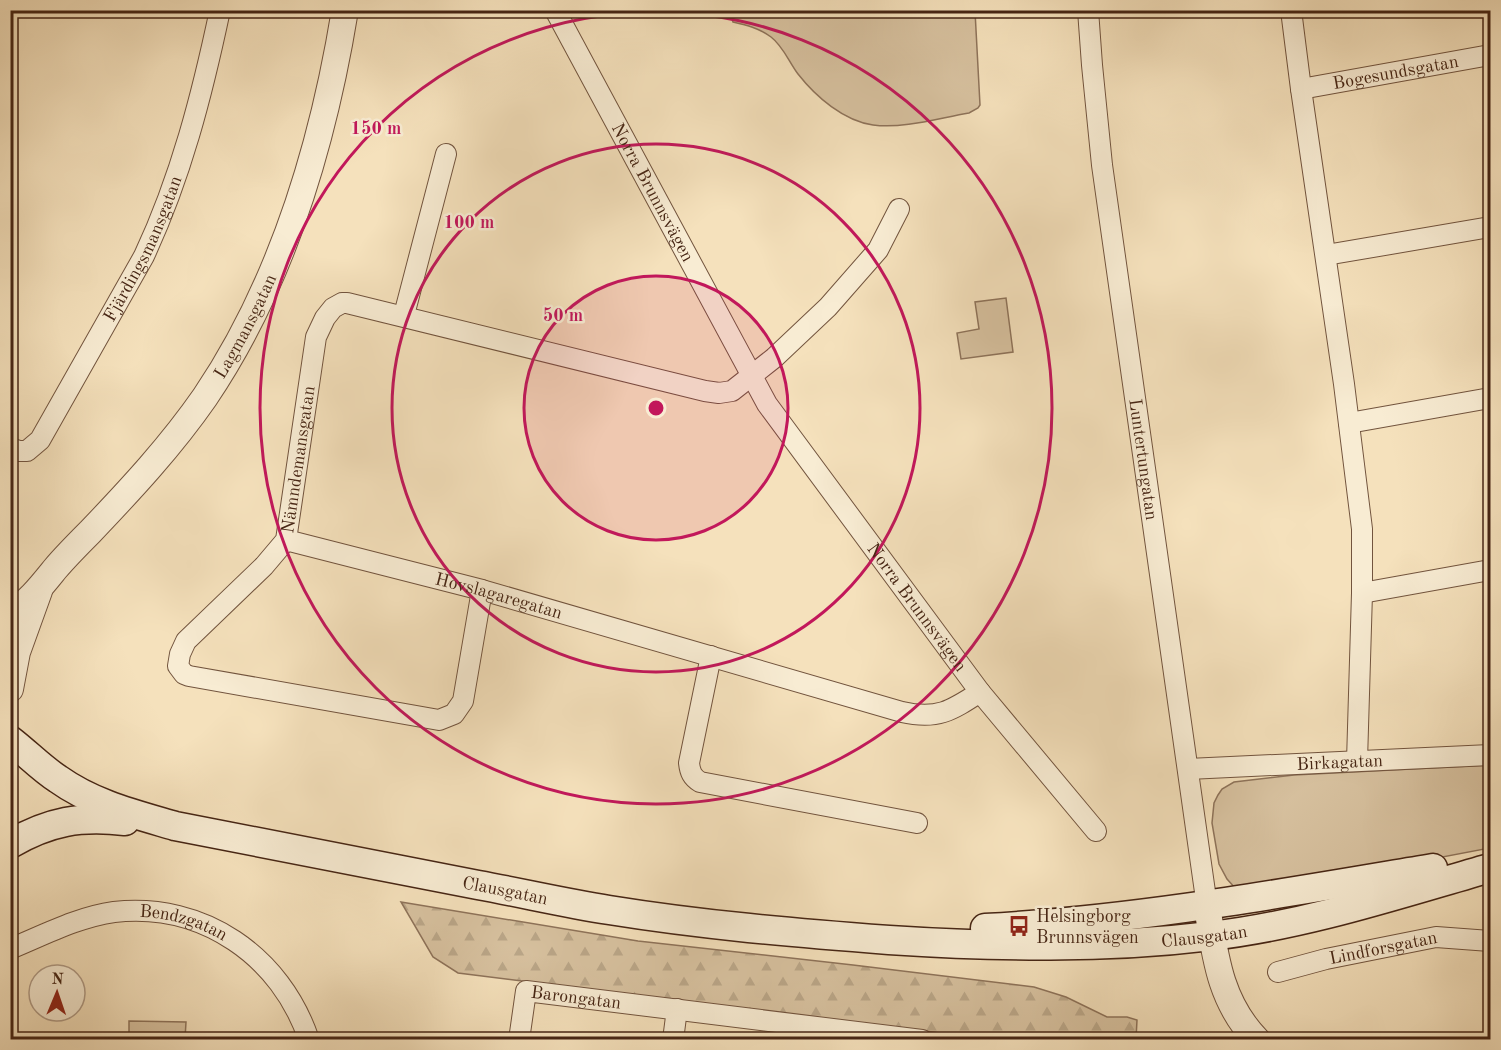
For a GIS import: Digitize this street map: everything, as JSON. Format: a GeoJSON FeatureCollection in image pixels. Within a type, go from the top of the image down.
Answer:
{"type":"FeatureCollection","features":[{"type":"Feature","properties":{"kind":"main road","name":"Clausgatan"},"geometry":{"type":"LineString","coordinates":[[10,740],[57,778],[92,799],[175,826],[609,910],[839,936],[968,945],[1043,946],[1075,946],[1212,936],[1292,922],[1350,908],[1491,868]]}},
{"type":"Feature","properties":{"kind":"main road","name":"Clausgatan"},"geometry":{"type":"LineString","coordinates":[[10,844],[51,824],[78,819],[175,826]]}},
{"type":"Feature","properties":{"kind":"main road","name":"Clausgatan"},"geometry":{"type":"LineString","coordinates":[[839,936],[1058,924],[1207,906],[1491,858]]}},
{"type":"Feature","properties":{"kind":"street","name":"Fjärdingsmansgatan"},"geometry":{"type":"LineString","coordinates":[[10,448],[19,452],[27,451],[40,440],[149,246],[193,128],[220,10]]}},
{"type":"Feature","properties":{"kind":"street","name":"Lagmansgatan"},"geometry":{"type":"LineString","coordinates":[[10,614],[40,588],[56,567],[140,480],[204,398],[239,340],[268,283],[292,222],[311,162],[327,98],[345,10]]}},
{"type":"Feature","properties":{"kind":"street","name":"Norra Brunnsvägen"},"geometry":{"type":"LineString","coordinates":[[555,10],[767,404],[980,692],[1096,831]]}},
{"type":"Feature","properties":{"kind":"street","name":"Luntertungatan"},"geometry":{"type":"LineString","coordinates":[[1089,10],[1102,165],[1207,906]]}},
{"type":"Feature","properties":{"kind":"street"},"geometry":{"type":"LineString","coordinates":[[1291,10],[1362,529],[1357,761]]}},
{"type":"Feature","properties":{"kind":"street","name":"Bogesundsgatan"},"geometry":{"type":"LineString","coordinates":[[1300,89],[1491,55]]}},
{"type":"Feature","properties":{"kind":"street"},"geometry":{"type":"LineString","coordinates":[[404,315],[446,154]]}},
{"type":"Feature","properties":{"kind":"street"},"geometry":{"type":"LineString","coordinates":[[750,376],[774,358],[828,307],[878,250],[899,209]]}},
{"type":"Feature","properties":{"kind":"street"},"geometry":{"type":"LineString","coordinates":[[1326,255],[1491,227]]}},
{"type":"Feature","properties":{"kind":"street","name":"Nämndemansgatan"},"geometry":{"type":"LineString","coordinates":[[482,590],[463,701],[454,714],[439,720],[184,674],[178,666],[178,660],[186,641],[264,566],[286,540],[316,337],[333,308],[342,303],[404,315],[705,391],[726,393],[750,376]]}},
{"type":"Feature","properties":{"kind":"street"},"geometry":{"type":"LineString","coordinates":[[1349,423],[1491,398]]}},
{"type":"Feature","properties":{"kind":"street","name":"Hovslagaregatan"},"geometry":{"type":"LineString","coordinates":[[286,540],[482,590],[917,715],[931,716],[945,713],[980,692]]}},
{"type":"Feature","properties":{"kind":"street"},"geometry":{"type":"LineString","coordinates":[[1362,593],[1491,570]]}},
{"type":"Feature","properties":{"kind":"street","name":"Lagmansgatan"},"geometry":{"type":"LineString","coordinates":[[10,688],[17,652],[40,588]]}},
{"type":"Feature","properties":{"kind":"street"},"geometry":{"type":"LineString","coordinates":[[711,656],[689,763],[689,769],[695,779],[700,782],[917,823]]}},
{"type":"Feature","properties":{"kind":"street","name":"Birkagatan"},"geometry":{"type":"LineString","coordinates":[[1188,769],[1491,755]]}},
{"type":"Feature","properties":{"kind":"street"},"geometry":{"type":"LineString","coordinates":[[1207,906],[1224,992],[1235,1013],[1257,1040]]}},
{"type":"Feature","properties":{"kind":"street","name":"Bendzgatan"},"geometry":{"type":"LineString","coordinates":[[10,949],[84,919],[113,913],[138,911],[166,913],[188,919],[230,938],[264,964],[281,983],[298,1012],[309,1040]]}},
{"type":"Feature","properties":{"kind":"street","name":"Lindforsgatan"},"geometry":{"type":"LineString","coordinates":[[1278,972],[1326,959],[1436,937],[1491,941]]}},
{"type":"Feature","properties":{"kind":"street","name":"Barongatan"},"geometry":{"type":"LineString","coordinates":[[519,1040],[526,991],[677,1009],[831,1034],[922,1040]]}},
{"type":"Feature","properties":{"kind":"street"},"geometry":{"type":"LineString","coordinates":[[672,1040],[677,1009]]}},
{"type":"Feature","properties":{"kind":"green space"},"geometry":{"type":"Polygon","coordinates":[[[748,10],[975,11],[980,105],[969,113],[897,126],[873,125],[852,119],[831,107],[813,91],[771,37],[757,29],[733,22],[732,19],[748,10]]]}},
{"type":"Feature","properties":{"kind":"green space"},"geometry":{"type":"Polygon","coordinates":[[[1006,298],[1013,352],[961,359],[957,333],[979,329],[975,302],[1006,298]]]}},
{"type":"Feature","properties":{"kind":"green space"},"geometry":{"type":"Polygon","coordinates":[[[1490,765],[1490,848],[1263,891],[1236,889],[1227,879],[1219,864],[1212,823],[1214,803],[1222,789],[1234,782],[1294,775],[1490,765]]]}},
{"type":"Feature","properties":{"kind":"green space"},"geometry":{"type":"Polygon","coordinates":[[[401,902],[638,941],[1034,987],[1066,997],[1107,1017],[1127,1017],[1137,1020],[1136,1039],[989,1039],[458,973],[433,957],[401,902]]]}},
{"type":"Feature","properties":{"kind":"green space"},"geometry":{"type":"Polygon","coordinates":[[[129,1021],[186,1022],[185,1039],[129,1039],[129,1021]]]}},
{"type":"Feature","properties":{"kind":"place","name":"Helsingborg Brunnsvägen"},"geometry":{"type":"Point","coordinates":[1019,926]}}]}
